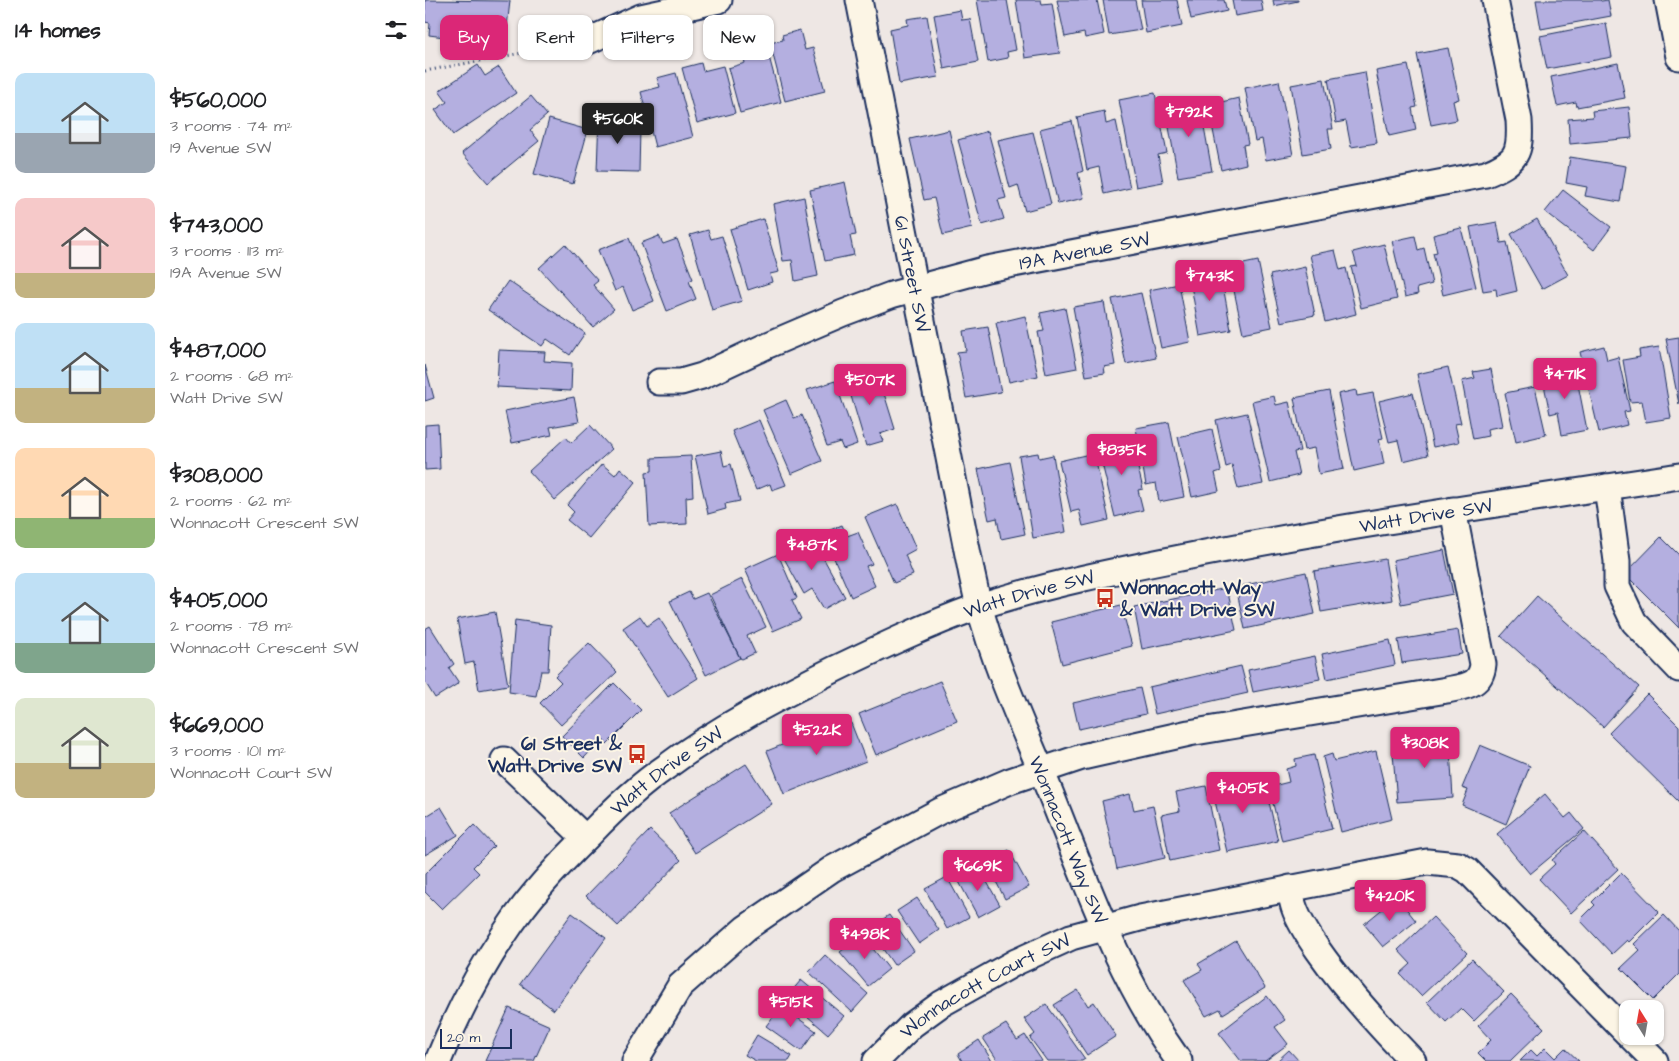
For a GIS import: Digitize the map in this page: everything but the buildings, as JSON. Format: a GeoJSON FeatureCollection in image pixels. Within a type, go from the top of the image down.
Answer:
{"type":"FeatureCollection","features":[{"type":"Feature","properties":{"kind":"street"},"geometry":{"type":"LineString","coordinates":[[593,39],[641,17],[719,0]]}},
{"type":"Feature","properties":{"kind":"street","name":"61 Street SW"},"geometry":{"type":"LineString","coordinates":[[859,0],[978,607]]}},
{"type":"Feature","properties":{"kind":"street","name":"19A Avenue SW"},"geometry":{"type":"LineString","coordinates":[[659,382],[681,382],[703,376],[813,325],[915,288],[987,270],[1485,174],[1500,168],[1517,154],[1520,145],[1519,120],[1495,0]]}},
{"type":"Feature","properties":{"kind":"street"},"geometry":{"type":"LineString","coordinates":[[1668,0],[1679,57]]}},
{"type":"Feature","properties":{"kind":"street","name":"Watt Drive SW"},"geometry":{"type":"LineString","coordinates":[[438,1061],[467,995],[505,931],[532,896],[585,838],[623,802],[664,768],[710,736],[815,679],[882,647],[978,607],[1120,570],[1273,540],[1453,510],[1679,476]]}},
{"type":"Feature","properties":{"kind":"street"},"geometry":{"type":"LineString","coordinates":[[1607,487],[1617,561],[1617,586],[1634,622],[1679,670]]}},
{"type":"Feature","properties":{"kind":"street"},"geometry":{"type":"LineString","coordinates":[[635,1061],[680,986],[746,928],[832,869],[940,811],[1041,770],[1082,758],[1189,733],[1473,684],[1482,672],[1483,664],[1453,510]]}},
{"type":"Feature","properties":{"kind":"street","name":"Wonnacott Way SW"},"geometry":{"type":"LineString","coordinates":[[978,607],[996,660],[1105,927],[1145,1010],[1179,1061]]}},
{"type":"Feature","properties":{"kind":"street"},"geometry":{"type":"LineString","coordinates":[[504,760],[585,838]]}},
{"type":"Feature","properties":{"kind":"street","name":"Wonnacott Court SW"},"geometry":{"type":"LineString","coordinates":[[876,1061],[912,1025],[963,992],[1016,962],[1057,943],[1140,918],[1427,862],[1458,865],[1467,870],[1619,1025]]}},
{"type":"Feature","properties":{"kind":"street"},"geometry":{"type":"LineString","coordinates":[[1290,888],[1293,906],[1297,915],[1334,972],[1391,1039],[1413,1061]]}},
{"type":"Feature","properties":{"kind":"street"},"geometry":{"type":"LineString","coordinates":[[1639,1045],[1655,1061]]}},
{"type":"Feature","properties":{"kind":"path"},"geometry":{"type":"LineString","coordinates":[[425,71],[518,54]]}},
{"type":"Feature","properties":{"kind":"place","name":"Wonnacott Way & Watt Drive SW"},"geometry":{"type":"Point","coordinates":[1105,598]}},
{"type":"Feature","properties":{"kind":"place","name":"61 Street & Watt Drive SW"},"geometry":{"type":"Point","coordinates":[637,754]}}]}
